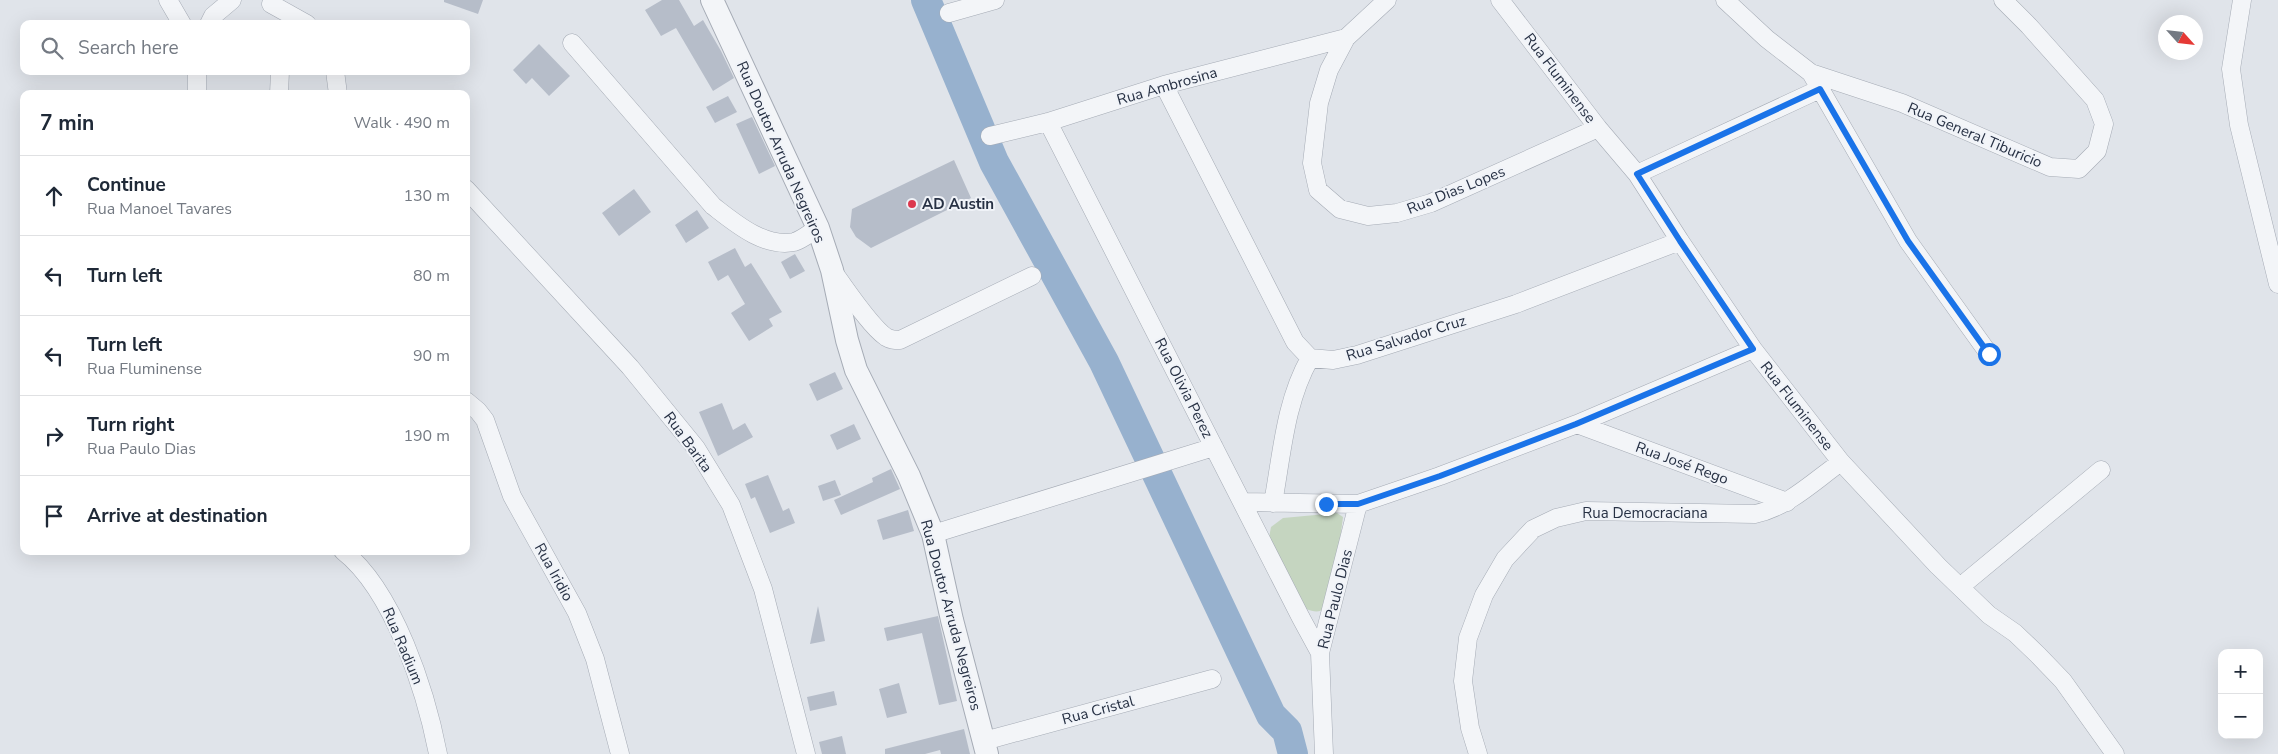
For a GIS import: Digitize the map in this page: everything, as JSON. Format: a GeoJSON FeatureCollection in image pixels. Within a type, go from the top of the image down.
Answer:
{"type":"FeatureCollection","features":[{"type":"Feature","properties":{"kind":"street"},"geometry":{"type":"LineString","coordinates":[[168,0],[180,20]]}},
{"type":"Feature","properties":{"kind":"street"},"geometry":{"type":"LineString","coordinates":[[211,20],[213,16],[232,0]]}},
{"type":"Feature","properties":{"kind":"street"},"geometry":{"type":"LineString","coordinates":[[949,13],[995,0]]}},
{"type":"Feature","properties":{"kind":"street","name":"Rua Dias Lopes"},"geometry":{"type":"LineString","coordinates":[[1387,0],[1346,38],[1329,70],[1319,102],[1312,163],[1318,190],[1340,209],[1368,216],[1397,213],[1431,204],[1598,128]]}},
{"type":"Feature","properties":{"kind":"street","name":"Rua Fluminense"},"geometry":{"type":"LineString","coordinates":[[1500,0],[1598,128],[1637,174],[1753,349],[1840,462],[1960,587],[1990,616],[2016,633],[2038,654],[2083,707],[2115,754]]}},
{"type":"Feature","properties":{"kind":"street"},"geometry":{"type":"LineString","coordinates":[[1725,0],[1767,39],[1811,73],[1908,241],[1989,354]]}},
{"type":"Feature","properties":{"kind":"street","name":"Rua General Tiburicio"},"geometry":{"type":"LineString","coordinates":[[1811,73],[1902,104],[2050,167],[2079,169],[2097,151],[2104,124],[2095,100],[2029,26],[2003,0]]}},
{"type":"Feature","properties":{"kind":"street"},"geometry":{"type":"LineString","coordinates":[[2242,0],[2230,70],[2239,125],[2278,284]]}},
{"type":"Feature","properties":{"kind":"street"},"geometry":{"type":"LineString","coordinates":[[269,2],[274,20]]}},
{"type":"Feature","properties":{"kind":"street"},"geometry":{"type":"LineString","coordinates":[[269,2],[300,20]]}},
{"type":"Feature","properties":{"kind":"street","name":"Rua Doutor Arruda Negreiros"},"geometry":{"type":"LineString","coordinates":[[716,2],[818,228],[832,270],[847,340],[856,370],[910,476],[933,534],[952,620],[985,747]]}},
{"type":"Feature","properties":{"kind":"street","name":"Rua Ambrosina"},"geometry":{"type":"LineString","coordinates":[[990,136],[1048,122],[1164,85],[1346,38]]}},
{"type":"Feature","properties":{"kind":"street"},"geometry":{"type":"LineString","coordinates":[[572,43],[713,206],[726,216],[764,238],[780,243],[796,242],[818,228]]}},
{"type":"Feature","properties":{"kind":"street"},"geometry":{"type":"LineString","coordinates":[[196,75],[197,90]]}},
{"type":"Feature","properties":{"kind":"street"},"geometry":{"type":"LineString","coordinates":[[279,90],[280,75]]}},
{"type":"Feature","properties":{"kind":"street"},"geometry":{"type":"LineString","coordinates":[[336,75],[337,90]]}},
{"type":"Feature","properties":{"kind":"street"},"geometry":{"type":"LineString","coordinates":[[1164,85],[1295,342],[1310,358],[1298,379],[1290,405],[1274,503]]}},
{"type":"Feature","properties":{"kind":"street"},"geometry":{"type":"LineString","coordinates":[[1637,174],[1820,89]]}},
{"type":"Feature","properties":{"kind":"street","name":"Rua Olivia Perez"},"geometry":{"type":"LineString","coordinates":[[1048,122],[1320,653]]}},
{"type":"Feature","properties":{"kind":"street","name":"Rua Barita"},"geometry":{"type":"LineString","coordinates":[[470,193],[630,367],[696,448],[726,497],[763,589],[806,754]]}},
{"type":"Feature","properties":{"kind":"street","name":"Rua Salvador Cruz"},"geometry":{"type":"LineString","coordinates":[[1310,358],[1333,360],[1356,355],[1516,304],[1680,241]]}},
{"type":"Feature","properties":{"kind":"street"},"geometry":{"type":"LineString","coordinates":[[832,270],[874,325],[884,336],[892,340],[900,340],[1032,276]]}},
{"type":"Feature","properties":{"kind":"street"},"geometry":{"type":"LineString","coordinates":[[1242,502],[1358,504],[1440,476],[1576,424],[1753,349]]}},
{"type":"Feature","properties":{"kind":"street","name":"Rua Iridio"},"geometry":{"type":"LineString","coordinates":[[470,404],[478,410],[485,420],[512,496],[577,614],[595,660],[620,754]]}},
{"type":"Feature","properties":{"kind":"street","name":"Rua José Rego"},"geometry":{"type":"LineString","coordinates":[[1576,424],[1786,502]]}},
{"type":"Feature","properties":{"kind":"street"},"geometry":{"type":"LineString","coordinates":[[933,534],[1214,447]]}},
{"type":"Feature","properties":{"kind":"street","name":"Rua Democraciana"},"geometry":{"type":"LineString","coordinates":[[1478,754],[1470,728],[1464,682],[1468,638],[1484,595],[1505,559],[1533,529],[1556,518],[1586,511],[1755,514],[1769,511],[1786,502],[1840,462]]}},
{"type":"Feature","properties":{"kind":"street"},"geometry":{"type":"LineString","coordinates":[[1960,587],[2101,470]]}},
{"type":"Feature","properties":{"kind":"street","name":"Rua Paulo Dias"},"geometry":{"type":"LineString","coordinates":[[1324,754],[1320,653],[1358,504]]}},
{"type":"Feature","properties":{"kind":"street","name":"Rua Radium"},"geometry":{"type":"LineString","coordinates":[[348,555],[376,586],[394,618],[421,688],[438,754]]}},
{"type":"Feature","properties":{"kind":"street","name":"Rua Cristal"},"geometry":{"type":"LineString","coordinates":[[985,747],[1212,679]]}},
{"type":"Feature","properties":{"kind":"green space"},"geometry":{"type":"Polygon","coordinates":[[[1337,513],[1343,517],[1332,601],[1321,611],[1311,611],[1306,609],[1269,538],[1271,527],[1283,518],[1337,513]]]}},
{"type":"Feature","properties":{"kind":"building"},"geometry":{"type":"Polygon","coordinates":[[[444,0],[483,0],[478,14],[444,2],[444,0]]]}},
{"type":"Feature","properties":{"kind":"building"},"geometry":{"type":"Polygon","coordinates":[[[662,0],[679,0],[694,26],[703,20],[734,78],[713,91],[676,28],[661,36],[645,10],[662,0]]]}},
{"type":"Feature","properties":{"kind":"building"},"geometry":{"type":"Polygon","coordinates":[[[539,44],[570,76],[549,96],[532,78],[526,84],[513,70],[539,44]]]}},
{"type":"Feature","properties":{"kind":"building"},"geometry":{"type":"Polygon","coordinates":[[[728,96],[737,112],[715,123],[706,107],[728,96]]]}},
{"type":"Feature","properties":{"kind":"building"},"geometry":{"type":"Polygon","coordinates":[[[752,117],[775,166],[759,174],[736,124],[752,117]]]}},
{"type":"Feature","properties":{"kind":"building","name":"AD Austin"},"geometry":{"type":"Polygon","coordinates":[[[954,160],[971,198],[871,248],[856,237],[850,227],[852,209],[954,160]]]}},
{"type":"Feature","properties":{"kind":"building"},"geometry":{"type":"Polygon","coordinates":[[[634,189],[651,212],[619,236],[602,213],[634,189]]]}},
{"type":"Feature","properties":{"kind":"building"},"geometry":{"type":"Polygon","coordinates":[[[697,210],[709,228],[686,243],[675,225],[697,210]]]}},
{"type":"Feature","properties":{"kind":"building"},"geometry":{"type":"Polygon","coordinates":[[[735,248],[745,267],[751,263],[782,312],[769,319],[773,326],[749,341],[731,313],[745,304],[728,275],[718,281],[708,262],[735,248]]]}},
{"type":"Feature","properties":{"kind":"building"},"geometry":{"type":"Polygon","coordinates":[[[795,254],[805,271],[790,279],[781,262],[795,254]]]}},
{"type":"Feature","properties":{"kind":"building"},"geometry":{"type":"Polygon","coordinates":[[[835,372],[843,389],[817,401],[809,384],[835,372]]]}},
{"type":"Feature","properties":{"kind":"building"},"geometry":{"type":"Polygon","coordinates":[[[722,403],[733,430],[745,423],[753,437],[718,456],[699,412],[722,403]]]}},
{"type":"Feature","properties":{"kind":"building"},"geometry":{"type":"Polygon","coordinates":[[[854,424],[861,439],[837,450],[830,435],[854,424]]]}},
{"type":"Feature","properties":{"kind":"building"},"geometry":{"type":"Polygon","coordinates":[[[891,469],[900,489],[841,515],[834,500],[873,482],[872,478],[891,469]]]}},
{"type":"Feature","properties":{"kind":"building"},"geometry":{"type":"Polygon","coordinates":[[[768,475],[783,511],[789,508],[795,523],[770,533],[755,497],[751,499],[745,484],[768,475]]]}},
{"type":"Feature","properties":{"kind":"building"},"geometry":{"type":"Polygon","coordinates":[[[835,480],[841,495],[823,501],[818,486],[835,480]]]}},
{"type":"Feature","properties":{"kind":"building"},"geometry":{"type":"Polygon","coordinates":[[[908,510],[914,531],[883,540],[877,520],[908,510]]]}},
{"type":"Feature","properties":{"kind":"building"},"geometry":{"type":"Polygon","coordinates":[[[818,606],[825,641],[810,644],[818,606]]]}},
{"type":"Feature","properties":{"kind":"building"},"geometry":{"type":"Polygon","coordinates":[[[938,616],[957,701],[939,705],[922,633],[887,641],[884,628],[938,616]]]}},
{"type":"Feature","properties":{"kind":"building"},"geometry":{"type":"Polygon","coordinates":[[[899,683],[907,713],[887,718],[879,689],[899,683]]]}},
{"type":"Feature","properties":{"kind":"building"},"geometry":{"type":"Polygon","coordinates":[[[834,691],[837,705],[810,711],[807,697],[834,691]]]}},
{"type":"Feature","properties":{"kind":"building"},"geometry":{"type":"Polygon","coordinates":[[[964,729],[970,754],[941,754],[940,750],[925,754],[885,754],[885,749],[964,729]]]}},
{"type":"Feature","properties":{"kind":"building"},"geometry":{"type":"Polygon","coordinates":[[[842,736],[846,754],[822,754],[819,742],[842,736]]]}},
{"type":"Feature","properties":{"kind":"waterway"},"geometry":{"type":"LineString","coordinates":[[926,0],[994,162],[1104,362],[1271,715],[1287,731],[1293,754]]}},
{"type":"Feature","properties":{"kind":"place","name":"AD Austin"},"geometry":{"type":"Point","coordinates":[912,204]}},
{"type":"Feature","properties":{"kind":"route"},"geometry":{"type":"LineString","coordinates":[[1326,504],[1358,504],[1440,476],[1576,424],[1753,349],[1637,174],[1820,89],[1908,241],[1989,354]]}}]}
